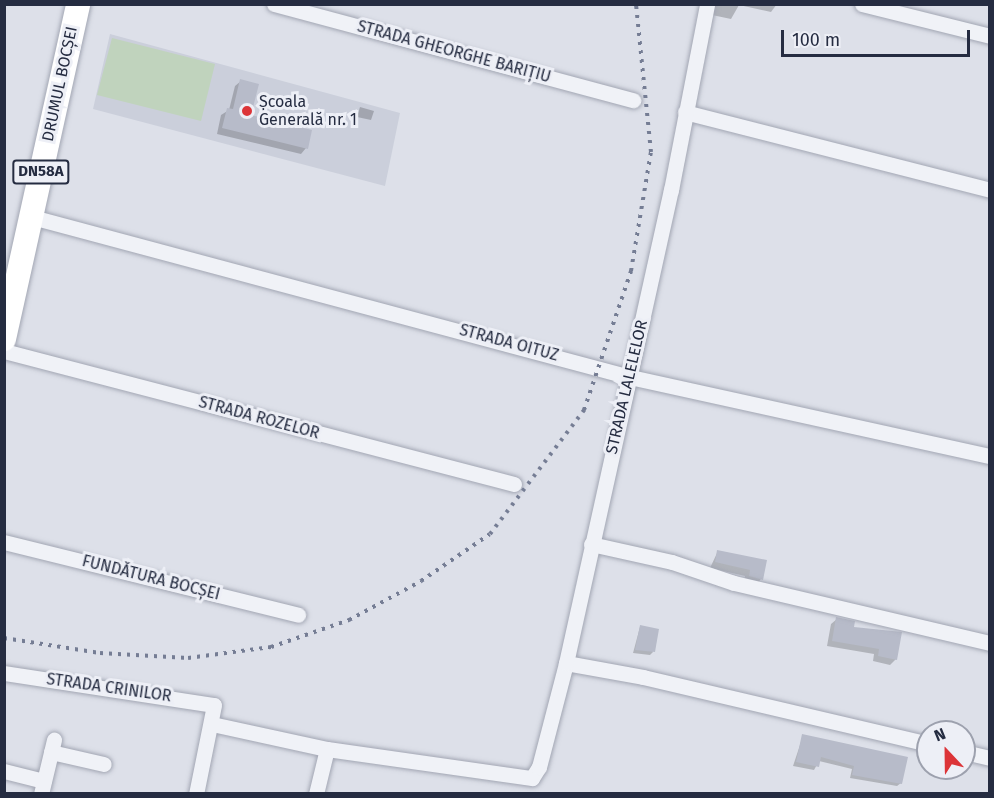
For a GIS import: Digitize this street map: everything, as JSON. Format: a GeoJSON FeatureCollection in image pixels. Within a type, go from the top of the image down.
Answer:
{"type":"FeatureCollection","features":[{"type":"Feature","properties":{"kind":"main road","name":"DRUMUL BOCȘEI"},"geometry":{"type":"LineString","coordinates":[[4,339],[78,4]]}},
{"type":"Feature","properties":{"kind":"street","name":"STRADA GHEORGHE BARIȚIU"},"geometry":{"type":"LineString","coordinates":[[274,4],[633,100]]}},
{"type":"Feature","properties":{"kind":"street","name":"STRADA LALELELOR"},"geometry":{"type":"LineString","coordinates":[[327,748],[525,779],[532,778],[539,768],[566,663],[630,377],[707,4]]}},
{"type":"Feature","properties":{"kind":"street"},"geometry":{"type":"LineString","coordinates":[[862,4],[990,36]]}},
{"type":"Feature","properties":{"kind":"street"},"geometry":{"type":"LineString","coordinates":[[685,112],[990,190]]}},
{"type":"Feature","properties":{"kind":"street","name":"STRADA OITUZ"},"geometry":{"type":"LineString","coordinates":[[32,217],[630,377],[990,456]]}},
{"type":"Feature","properties":{"kind":"street","name":"STRADA ROZELOR"},"geometry":{"type":"LineString","coordinates":[[4,351],[514,484]]}},
{"type":"Feature","properties":{"kind":"street","name":"FUNDĂTURA BOCȘEI"},"geometry":{"type":"LineString","coordinates":[[4,542],[298,615]]}},
{"type":"Feature","properties":{"kind":"street"},"geometry":{"type":"LineString","coordinates":[[591,544],[672,562],[734,584],[990,643]]}},
{"type":"Feature","properties":{"kind":"street"},"geometry":{"type":"LineString","coordinates":[[566,663],[643,677],[916,741]]}},
{"type":"Feature","properties":{"kind":"street","name":"STRADA CRINILOR"},"geometry":{"type":"LineString","coordinates":[[4,674],[214,705],[212,724]]}},
{"type":"Feature","properties":{"kind":"street"},"geometry":{"type":"LineString","coordinates":[[196,794],[212,724],[327,748],[316,794]]}},
{"type":"Feature","properties":{"kind":"street"},"geometry":{"type":"LineString","coordinates":[[4,771],[42,787],[52,746],[104,764]]}},
{"type":"Feature","properties":{"kind":"shaded area","name":"Școala Generală nr. 1"},"geometry":{"type":"Polygon","coordinates":[[[110,34],[400,113],[385,186],[93,109],[110,34]]]}},
{"type":"Feature","properties":{"kind":"green space"},"geometry":{"type":"Polygon","coordinates":[[[112,38],[215,64],[201,121],[97,95],[112,38]]]}},
{"type":"Feature","properties":{"kind":"building"},"geometry":{"type":"Polygon","coordinates":[[[240,79],[259,84],[251,115],[312,130],[308,149],[222,128],[227,108],[233,109],[240,79]]]}},
{"type":"Feature","properties":{"kind":"building"},"geometry":{"type":"Polygon","coordinates":[[[717,550],[767,560],[763,580],[749,576],[750,570],[715,562],[717,550]]]}},
{"type":"Feature","properties":{"kind":"building"},"geometry":{"type":"Polygon","coordinates":[[[836,617],[855,621],[854,627],[902,632],[897,660],[878,656],[879,649],[832,641],[836,617]]]}},
{"type":"Feature","properties":{"kind":"building"},"geometry":{"type":"Polygon","coordinates":[[[640,625],[659,629],[655,652],[635,650],[640,625]]]}},
{"type":"Feature","properties":{"kind":"building"},"geometry":{"type":"Polygon","coordinates":[[[802,734],[908,757],[902,784],[852,775],[854,766],[821,757],[819,767],[796,762],[802,734]]]}},
{"type":"Feature","properties":{"kind":"railway"},"geometry":{"type":"LineString","coordinates":[[4,638],[100,653],[188,658],[271,647],[349,620],[421,581],[490,534],[584,410],[631,271],[651,152],[636,4]]}},
{"type":"Feature","properties":{"kind":"place","name":"Școala Generală nr. 1"},"geometry":{"type":"Point","coordinates":[247,111]}}]}
